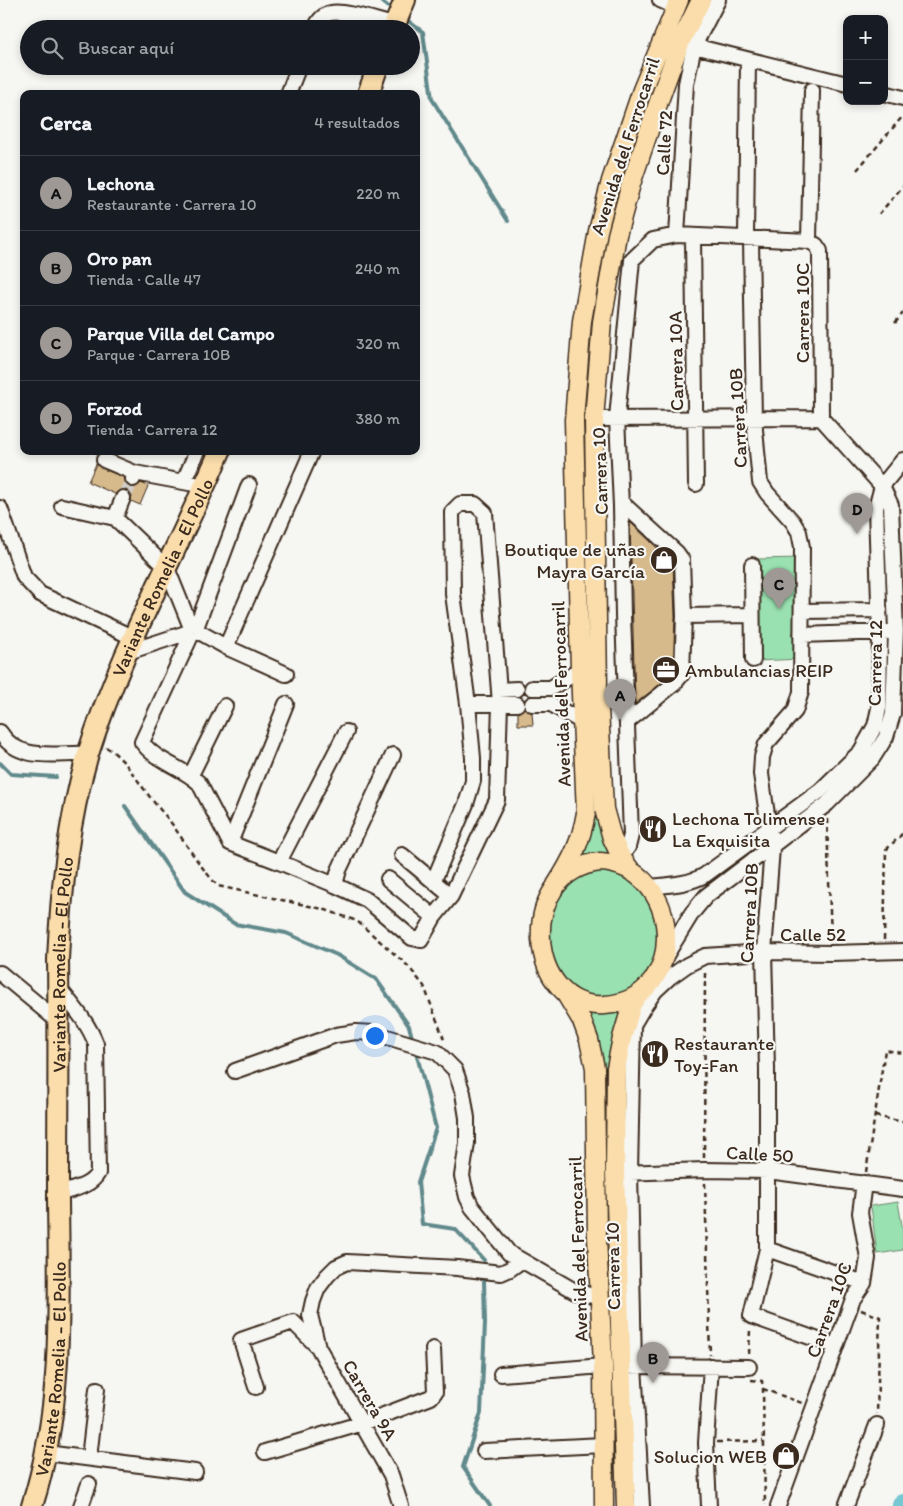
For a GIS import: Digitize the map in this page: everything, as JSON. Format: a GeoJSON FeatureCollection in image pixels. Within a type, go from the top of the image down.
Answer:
{"type":"FeatureCollection","features":[{"type":"Feature","properties":{"kind":"highway"},"geometry":{"type":"LineString","coordinates":[[369,90],[375,75]]}},
{"type":"Feature","properties":{"kind":"highway","name":"Variante Romelia - El Pollo"},"geometry":{"type":"LineString","coordinates":[[32,1506],[46,1453],[55,1403],[58,1359],[58,987],[60,904],[74,810],[89,754],[131,644],[218,455]]}},
{"type":"Feature","properties":{"kind":"main road","name":"Avenida del Ferrocarril"},"geometry":{"type":"LineString","coordinates":[[632,872],[621,857],[607,823],[602,791],[598,687],[594,419],[602,322],[617,235],[631,184],[660,98],[680,43],[701,0]]}},
{"type":"Feature","properties":{"kind":"main road","name":"Avenida del Ferrocarril"},"geometry":{"type":"LineString","coordinates":[[556,885],[574,857],[583,828],[586,792],[580,670],[574,420],[582,321],[598,231],[611,181],[642,90],[678,4]]}},
{"type":"Feature","properties":{"kind":"main road"},"geometry":{"type":"LineString","coordinates":[[590,863],[609,863],[625,867],[632,872],[648,887],[658,903],[664,920],[667,939],[665,957],[654,978],[638,995],[622,1002],[604,1006],[585,1003],[568,996],[557,984],[550,972],[541,942],[544,912],[556,885],[571,871],[590,863]]}},
{"type":"Feature","properties":{"kind":"main road","name":"Avenida del Ferrocarril"},"geometry":{"type":"LineString","coordinates":[[626,1506],[628,1366],[622,1173],[616,1068],[632,1004],[638,995]]}},
{"type":"Feature","properties":{"kind":"main road","name":"Avenida del Ferrocarril"},"geometry":{"type":"LineString","coordinates":[[568,996],[582,1021],[589,1040],[595,1068],[597,1237],[603,1366],[604,1506]]}},
{"type":"Feature","properties":{"kind":"street"},"geometry":{"type":"LineString","coordinates":[[660,0],[678,4]]}},
{"type":"Feature","properties":{"kind":"street","name":"Calle 72"},"geometry":{"type":"LineString","coordinates":[[677,235],[686,84],[694,46],[718,0]]}},
{"type":"Feature","properties":{"kind":"street"},"geometry":{"type":"LineString","coordinates":[[319,20],[330,13],[341,12],[398,17]]}},
{"type":"Feature","properties":{"kind":"street"},"geometry":{"type":"LineString","coordinates":[[694,46],[843,83]]}},
{"type":"Feature","properties":{"kind":"street","name":"Carrera 10B"},"geometry":{"type":"LineString","coordinates":[[748,60],[749,238],[754,419],[760,482],[784,510],[799,532],[802,547],[801,692],[799,703],[796,711],[766,744],[762,757],[761,774],[772,848],[764,952],[768,1170],[767,1249],[751,1316]]}},
{"type":"Feature","properties":{"kind":"street"},"geometry":{"type":"LineString","coordinates":[[290,90],[295,75]]}},
{"type":"Feature","properties":{"kind":"street","name":"Carrera 10C"},"geometry":{"type":"LineString","coordinates":[[812,90],[809,241],[816,245],[820,251],[820,418]]}},
{"type":"Feature","properties":{"kind":"street"},"geometry":{"type":"LineString","coordinates":[[888,95],[903,98]]}},
{"type":"Feature","properties":{"kind":"street"},"geometry":{"type":"LineString","coordinates":[[677,235],[809,241]]}},
{"type":"Feature","properties":{"kind":"street","name":"Carrera 10"},"geometry":{"type":"LineString","coordinates":[[621,857],[628,847],[631,835],[621,502],[616,418],[632,260],[652,240],[677,235]]}},
{"type":"Feature","properties":{"kind":"street","name":"Carrera 10A"},"geometry":{"type":"LineString","coordinates":[[693,237],[696,484]]}},
{"type":"Feature","properties":{"kind":"street"},"geometry":{"type":"LineString","coordinates":[[594,419],[695,417],[754,419],[820,418],[882,486]]}},
{"type":"Feature","properties":{"kind":"street"},"geometry":{"type":"LineString","coordinates":[[184,481],[195,455]]}},
{"type":"Feature","properties":{"kind":"street"},"geometry":{"type":"LineString","coordinates":[[226,647],[310,455]]}},
{"type":"Feature","properties":{"kind":"street"},"geometry":{"type":"LineString","coordinates":[[104,460],[134,476],[184,481],[205,486]]}},
{"type":"Feature","properties":{"kind":"street","name":"Carrera 12"},"geometry":{"type":"LineString","coordinates":[[665,957],[692,913],[706,896],[772,848],[827,804],[866,755],[879,708],[880,610],[876,508],[882,486],[903,460]]}},
{"type":"Feature","properties":{"kind":"street"},"geometry":{"type":"LineString","coordinates":[[249,485],[193,631],[142,742],[147,750],[191,775],[199,783],[230,843],[335,885],[367,900],[412,938],[421,940],[434,917],[451,896],[497,800],[499,690],[485,513],[475,504],[460,504],[452,512],[453,594],[468,704],[473,781],[466,804],[434,880]]}},
{"type":"Feature","properties":{"kind":"street","name":"Carrera 12"},"geometry":{"type":"LineString","coordinates":[[648,887],[696,880],[820,791],[886,737],[893,714],[899,631],[891,505],[882,486]]}},
{"type":"Feature","properties":{"kind":"street"},"geometry":{"type":"LineString","coordinates":[[114,518],[123,498]]}},
{"type":"Feature","properties":{"kind":"street"},"geometry":{"type":"LineString","coordinates":[[621,502],[682,560],[684,616],[682,674],[675,683],[627,722]]}},
{"type":"Feature","properties":{"kind":"street"},"geometry":{"type":"LineString","coordinates":[[62,506],[114,518],[167,568],[193,631]]}},
{"type":"Feature","properties":{"kind":"street"},"geometry":{"type":"LineString","coordinates":[[0,508],[24,577],[40,594],[131,644],[193,631],[286,674]]}},
{"type":"Feature","properties":{"kind":"street"},"geometry":{"type":"LineString","coordinates":[[752,565],[753,660]]}},
{"type":"Feature","properties":{"kind":"street"},"geometry":{"type":"LineString","coordinates":[[802,611],[880,610]]}},
{"type":"Feature","properties":{"kind":"street"},"geometry":{"type":"LineString","coordinates":[[684,616],[752,615]]}},
{"type":"Feature","properties":{"kind":"street"},"geometry":{"type":"LineString","coordinates":[[801,635],[899,631]]}},
{"type":"Feature","properties":{"kind":"street"},"geometry":{"type":"LineString","coordinates":[[532,688],[551,688],[580,670]]}},
{"type":"Feature","properties":{"kind":"street"},"geometry":{"type":"LineString","coordinates":[[551,688],[551,704]]}},
{"type":"Feature","properties":{"kind":"street"},"geometry":{"type":"LineString","coordinates":[[499,690],[517,689]]}},
{"type":"Feature","properties":{"kind":"street"},"geometry":{"type":"LineString","coordinates":[[230,843],[286,704]]}},
{"type":"Feature","properties":{"kind":"street"},"geometry":{"type":"LineString","coordinates":[[468,704],[517,704]]}},
{"type":"Feature","properties":{"kind":"street"},"geometry":{"type":"LineString","coordinates":[[532,704],[551,704],[582,722]]}},
{"type":"Feature","properties":{"kind":"street"},"geometry":{"type":"LineString","coordinates":[[191,775],[225,706]]}},
{"type":"Feature","properties":{"kind":"street"},"geometry":{"type":"LineString","coordinates":[[0,732],[10,744],[34,755],[89,754]]}},
{"type":"Feature","properties":{"kind":"street"},"geometry":{"type":"LineString","coordinates":[[279,862],[346,732]]}},
{"type":"Feature","properties":{"kind":"street"},"geometry":{"type":"LineString","coordinates":[[335,885],[339,870],[393,755]]}},
{"type":"Feature","properties":{"kind":"street"},"geometry":{"type":"LineString","coordinates":[[402,855],[451,896]]}},
{"type":"Feature","properties":{"kind":"street"},"geometry":{"type":"LineString","coordinates":[[388,879],[434,917]]}},
{"type":"Feature","properties":{"kind":"street","name":"Calle 52"},"geometry":{"type":"LineString","coordinates":[[622,1173],[633,1025],[655,991],[670,977],[686,965],[705,956],[764,952],[903,951]]}},
{"type":"Feature","properties":{"kind":"street"},"geometry":{"type":"LineString","coordinates":[[0,973],[59,1022]]}},
{"type":"Feature","properties":{"kind":"street"},"geometry":{"type":"LineString","coordinates":[[58,987],[86,1023],[96,1044],[98,1172],[89,1184],[58,1194]]}},
{"type":"Feature","properties":{"kind":"street"},"geometry":{"type":"LineString","coordinates":[[235,1071],[336,1035],[356,1032],[374,1033],[437,1052],[455,1070],[463,1093],[467,1118],[467,1143],[462,1176],[467,1197],[472,1207],[509,1253],[575,1291],[600,1298]]}},
{"type":"Feature","properties":{"kind":"street","name":"Calle 50"},"geometry":{"type":"LineString","coordinates":[[622,1173],[768,1170],[903,1190]]}},
{"type":"Feature","properties":{"kind":"street","name":"Carrera 10C"},"geometry":{"type":"LineString","coordinates":[[778,1506],[815,1408],[850,1306],[864,1283],[868,1258],[860,1213],[864,1183]]}},
{"type":"Feature","properties":{"kind":"street"},"geometry":{"type":"LineString","coordinates":[[767,1249],[864,1283]]}},
{"type":"Feature","properties":{"kind":"street"},"geometry":{"type":"LineString","coordinates":[[318,1348],[310,1315],[313,1301],[318,1288],[336,1267],[347,1262],[457,1268],[501,1273],[510,1269],[521,1260]]}},
{"type":"Feature","properties":{"kind":"street"},"geometry":{"type":"LineString","coordinates":[[751,1316],[835,1346]]}},
{"type":"Feature","properties":{"kind":"street","name":"Carrera 9A"},"geometry":{"type":"LineString","coordinates":[[256,1386],[241,1340],[293,1322],[318,1348],[391,1475],[402,1506]]}},
{"type":"Feature","properties":{"kind":"street"},"geometry":{"type":"LineString","coordinates":[[265,1452],[362,1424],[434,1395],[433,1349]]}},
{"type":"Feature","properties":{"kind":"street"},"geometry":{"type":"LineString","coordinates":[[501,1374],[603,1366]]}},
{"type":"Feature","properties":{"kind":"street"},"geometry":{"type":"LineString","coordinates":[[642,1506],[628,1366],[749,1367]]}},
{"type":"Feature","properties":{"kind":"street"},"geometry":{"type":"LineString","coordinates":[[709,1506],[706,1442],[711,1366]]}},
{"type":"Feature","properties":{"kind":"street"},"geometry":{"type":"LineString","coordinates":[[89,1458],[97,1389]]}},
{"type":"Feature","properties":{"kind":"street"},"geometry":{"type":"LineString","coordinates":[[846,1506],[877,1425]]}},
{"type":"Feature","properties":{"kind":"street"},"geometry":{"type":"LineString","coordinates":[[484,1451],[603,1445]]}},
{"type":"Feature","properties":{"kind":"street"},"geometry":{"type":"LineString","coordinates":[[46,1453],[194,1472]]}},
{"type":"Feature","properties":{"kind":"street"},"geometry":{"type":"LineString","coordinates":[[81,1506],[89,1484]]}},
{"type":"Feature","properties":{"kind":"path"},"geometry":{"type":"LineString","coordinates":[[857,170],[903,116]]}},
{"type":"Feature","properties":{"kind":"path"},"geometry":{"type":"LineString","coordinates":[[879,214],[903,186]]}},
{"type":"Feature","properties":{"kind":"path"},"geometry":{"type":"LineString","coordinates":[[895,322],[903,313]]}},
{"type":"Feature","properties":{"kind":"path"},"geometry":{"type":"LineString","coordinates":[[110,749],[130,769],[206,873],[218,886],[322,909],[357,920],[408,966],[424,986],[446,1045]]}},
{"type":"Feature","properties":{"kind":"path"},"geometry":{"type":"LineString","coordinates":[[827,804],[831,953]]}},
{"type":"Feature","properties":{"kind":"path"},"geometry":{"type":"LineString","coordinates":[[884,952],[886,850],[903,833]]}},
{"type":"Feature","properties":{"kind":"path"},"geometry":{"type":"LineString","coordinates":[[864,1183],[884,1050],[903,1053]]}},
{"type":"Feature","properties":{"kind":"path"},"geometry":{"type":"LineString","coordinates":[[874,1116],[903,1122]]}},
{"type":"Feature","properties":{"kind":"path"},"geometry":{"type":"LineString","coordinates":[[850,1306],[880,1317],[877,1425]]}},
{"type":"Feature","properties":{"kind":"path"},"geometry":{"type":"LineString","coordinates":[[751,1316],[749,1380],[762,1381],[765,1506]]}},
{"type":"Feature","properties":{"kind":"path"},"geometry":{"type":"LineString","coordinates":[[763,1389],[815,1408]]}},
{"type":"Feature","properties":{"kind":"path"},"geometry":{"type":"LineString","coordinates":[[706,1442],[763,1441]]}},
{"type":"Feature","properties":{"kind":"green space"},"geometry":{"type":"Polygon","coordinates":[[[802,558],[801,659],[757,661],[756,559],[802,558]]]}},
{"type":"Feature","properties":{"kind":"green space"},"geometry":{"type":"Polygon","coordinates":[[[586,791],[602,791],[604,809],[666,930],[622,1038],[615,1173],[596,1177],[595,1068],[544,957],[556,885],[586,791]]]}},
{"type":"Feature","properties":{"kind":"green space"},"geometry":{"type":"Polygon","coordinates":[[[898,1202],[903,1231],[903,1250],[877,1254],[871,1206],[898,1202]]]}},
{"type":"Feature","properties":{"kind":"building"},"geometry":{"type":"Polygon","coordinates":[[[96,464],[125,478],[126,484],[130,487],[135,487],[141,483],[148,486],[140,505],[131,501],[132,496],[127,490],[121,489],[115,494],[88,482],[96,464]]]}},
{"type":"Feature","properties":{"kind":"building"},"geometry":{"type":"Polygon","coordinates":[[[630,522],[673,563],[675,616],[673,671],[669,677],[635,704],[630,522]]]}},
{"type":"Feature","properties":{"kind":"building"},"geometry":{"type":"Polygon","coordinates":[[[524,708],[532,713],[533,725],[518,725],[518,713],[524,708]]]}},
{"type":"Feature","properties":{"kind":"waterway"},"geometry":{"type":"LineString","coordinates":[[380,0],[394,11]]}},
{"type":"Feature","properties":{"kind":"waterway"},"geometry":{"type":"LineString","coordinates":[[420,30],[423,32],[432,99],[508,221]]}},
{"type":"Feature","properties":{"kind":"waterway"},"geometry":{"type":"LineString","coordinates":[[0,763],[11,774],[56,777]]}},
{"type":"Feature","properties":{"kind":"waterway"},"geometry":{"type":"LineString","coordinates":[[125,806],[185,892],[235,924],[286,933],[337,955],[376,979],[409,1026],[413,1041]]}},
{"type":"Feature","properties":{"kind":"waterway"},"geometry":{"type":"LineString","coordinates":[[415,1048],[436,1128],[418,1182],[422,1224],[455,1229],[484,1260]]}},
{"type":"Feature","properties":{"kind":"waterway"},"geometry":{"type":"LineString","coordinates":[[484,1281],[485,1323],[481,1413],[463,1467],[490,1506]]}},
{"type":"Feature","properties":{"kind":"tunnel"},"geometry":{"type":"LineString","coordinates":[[123,498],[133,479]]}},
{"type":"Feature","properties":{"kind":"place","name":"Forzod"},"geometry":{"type":"Point","coordinates":[857,534]}},
{"type":"Feature","properties":{"kind":"place","name":"Boutique de uñas Mayra García"},"geometry":{"type":"Point","coordinates":[664,560]}},
{"type":"Feature","properties":{"kind":"place","name":"Parque Villa del Campo"},"geometry":{"type":"Point","coordinates":[779,609]}},
{"type":"Feature","properties":{"kind":"place","name":"Ambulancias REIP"},"geometry":{"type":"Point","coordinates":[666,670]}},
{"type":"Feature","properties":{"kind":"place","name":"Lechona"},"geometry":{"type":"Point","coordinates":[620,720]}},
{"type":"Feature","properties":{"kind":"place","name":"Lechona Tolimense La Exquisita"},"geometry":{"type":"Point","coordinates":[653,829]}},
{"type":"Feature","properties":{"kind":"place","name":"Restaurante Toy-Fan"},"geometry":{"type":"Point","coordinates":[655,1054]}},
{"type":"Feature","properties":{"kind":"place","name":"Oro pan"},"geometry":{"type":"Point","coordinates":[653,1383]}},
{"type":"Feature","properties":{"kind":"place","name":"Solucion WEB"},"geometry":{"type":"Point","coordinates":[786,1456]}}]}
